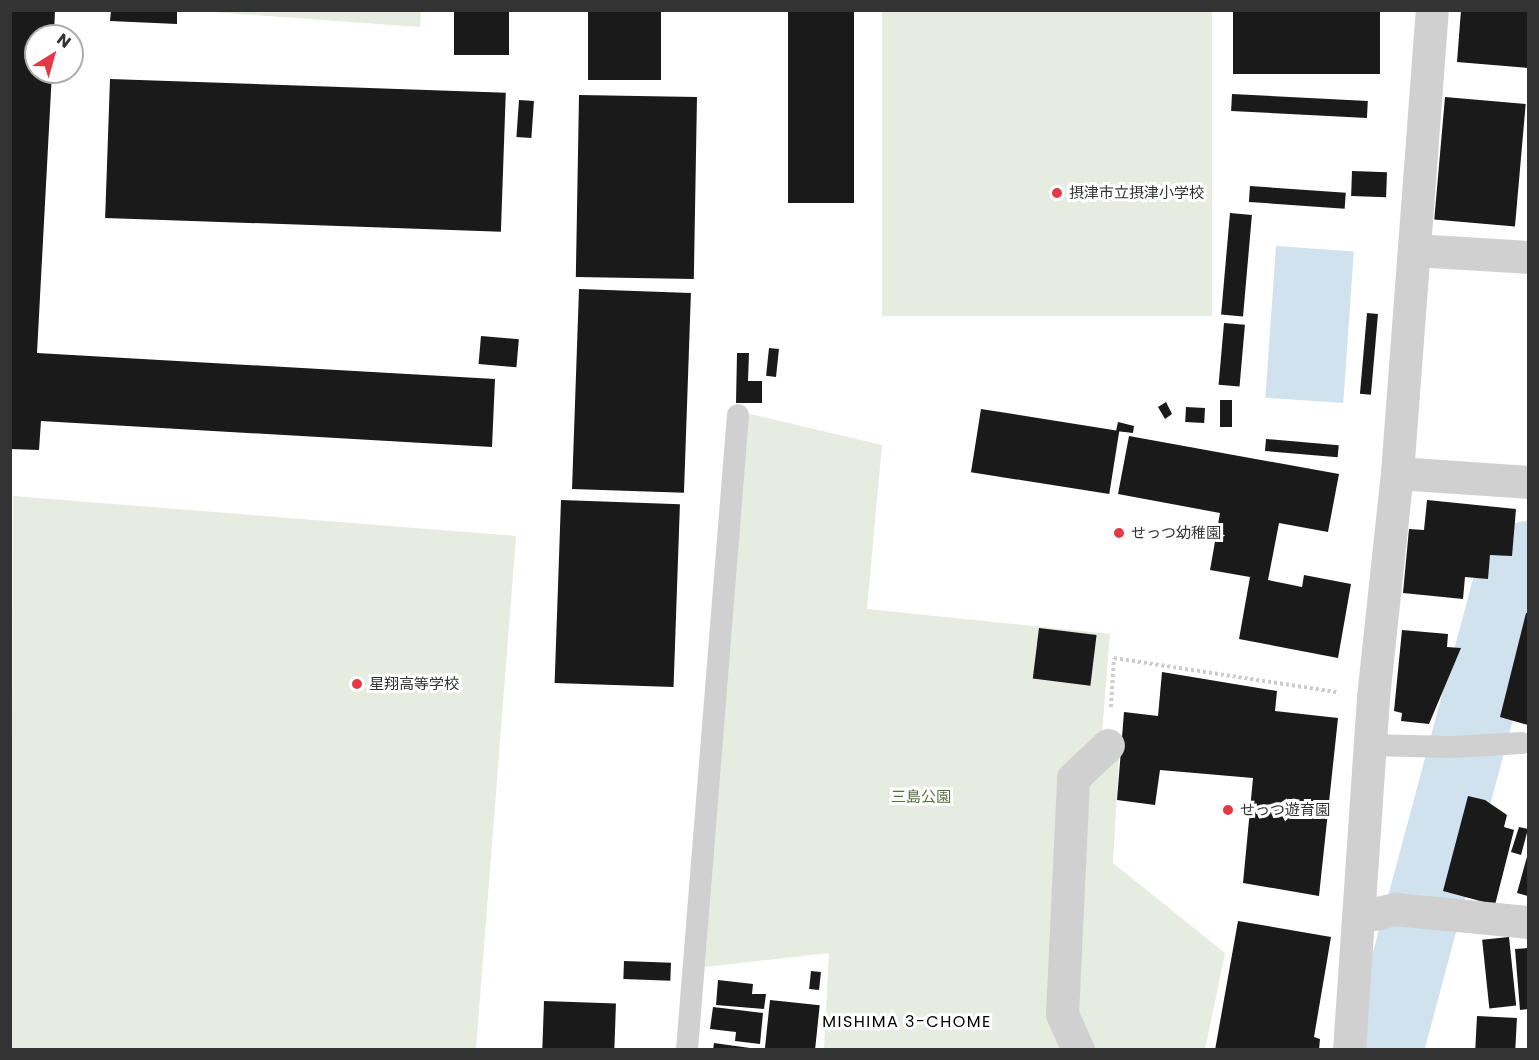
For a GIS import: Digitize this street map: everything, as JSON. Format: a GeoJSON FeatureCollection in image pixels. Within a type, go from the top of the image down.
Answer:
{"type":"FeatureCollection","features":[{"type":"Feature","properties":{"kind":"street"},"geometry":{"type":"LineString","coordinates":[[1349,1050],[1373,697],[1397,473],[1432,10]]}},
{"type":"Feature","properties":{"kind":"street"},"geometry":{"type":"LineString","coordinates":[[1414,250],[1528,256]]}},
{"type":"Feature","properties":{"kind":"street"},"geometry":{"type":"LineString","coordinates":[[1397,473],[1528,482]]}},
{"type":"Feature","properties":{"kind":"street"},"geometry":{"type":"LineString","coordinates":[[1078,1050],[1062,1014],[1073,778],[1108,745]]}},
{"type":"Feature","properties":{"kind":"street"},"geometry":{"type":"LineString","coordinates":[[1359,918],[1395,909],[1528,922]]}},
{"type":"Feature","properties":{"kind":"lane"},"geometry":{"type":"LineString","coordinates":[[687,1050],[738,415]]}},
{"type":"Feature","properties":{"kind":"lane"},"geometry":{"type":"LineString","coordinates":[[1370,745],[1452,747],[1522,743]]}},
{"type":"Feature","properties":{"kind":"path"},"geometry":{"type":"LineString","coordinates":[[1108,745],[1114,658],[1373,697]]}},
{"type":"Feature","properties":{"kind":"green space"},"geometry":{"type":"Polygon","coordinates":[[[197,10],[421,11],[420,27],[197,10]]]}},
{"type":"Feature","properties":{"kind":"green space"},"geometry":{"type":"Polygon","coordinates":[[[882,10],[1212,10],[1212,316],[882,316],[882,10]]]}},
{"type":"Feature","properties":{"kind":"green space","name":"三島公園"},"geometry":{"type":"Polygon","coordinates":[[[742,412],[882,445],[867,609],[1110,634],[1100,757],[1119,757],[1113,863],[1225,953],[1205,1050],[824,1049],[829,953],[705,967],[742,412]]]}},
{"type":"Feature","properties":{"kind":"green space"},"geometry":{"type":"Polygon","coordinates":[[[13,496],[516,536],[476,1049],[11,1049],[13,496]]]}},
{"type":"Feature","properties":{"kind":"water"},"geometry":{"type":"Polygon","coordinates":[[[1276,246],[1354,251],[1343,403],[1265,398],[1276,246]]]}},
{"type":"Feature","properties":{"kind":"building"},"geometry":{"type":"Polygon","coordinates":[[[10,10],[55,10],[54,24],[24,24],[24,84],[51,84],[37,353],[495,379],[492,447],[41,421],[39,450],[10,449],[10,10]]]}},
{"type":"Feature","properties":{"kind":"building"},"geometry":{"type":"Polygon","coordinates":[[[111,10],[177,10],[177,24],[110,21],[111,10]]]}},
{"type":"Feature","properties":{"kind":"building"},"geometry":{"type":"Polygon","coordinates":[[[454,10],[509,10],[509,55],[454,55],[454,10]]]}},
{"type":"Feature","properties":{"kind":"building"},"geometry":{"type":"Polygon","coordinates":[[[588,10],[661,10],[661,80],[588,80],[588,10]]]}},
{"type":"Feature","properties":{"kind":"building"},"geometry":{"type":"Polygon","coordinates":[[[788,10],[854,10],[854,203],[788,203],[788,10]]]}},
{"type":"Feature","properties":{"kind":"building"},"geometry":{"type":"Polygon","coordinates":[[[1233,10],[1380,10],[1380,74],[1233,74],[1233,10]]]}},
{"type":"Feature","properties":{"kind":"building"},"geometry":{"type":"Polygon","coordinates":[[[1461,10],[1528,10],[1528,68],[1457,62],[1461,10]]]}},
{"type":"Feature","properties":{"kind":"building"},"geometry":{"type":"Polygon","coordinates":[[[110,79],[506,93],[501,232],[105,218],[110,79]]]}},
{"type":"Feature","properties":{"kind":"building"},"geometry":{"type":"Polygon","coordinates":[[[1232,94],[1368,101],[1367,118],[1231,111],[1232,94]]]}},
{"type":"Feature","properties":{"kind":"building"},"geometry":{"type":"Polygon","coordinates":[[[579,95],[697,97],[694,279],[576,277],[579,95]]]}},
{"type":"Feature","properties":{"kind":"building"},"geometry":{"type":"Polygon","coordinates":[[[1445,97],[1526,104],[1515,227],[1434,220],[1445,97]]]}},
{"type":"Feature","properties":{"kind":"building"},"geometry":{"type":"Polygon","coordinates":[[[519,100],[534,101],[531,138],[516,137],[519,100]]]}},
{"type":"Feature","properties":{"kind":"building"},"geometry":{"type":"Polygon","coordinates":[[[1352,171],[1387,172],[1386,197],[1351,196],[1352,171]]]}},
{"type":"Feature","properties":{"kind":"building"},"geometry":{"type":"Polygon","coordinates":[[[1250,186],[1346,193],[1345,209],[1249,202],[1250,186]]]}},
{"type":"Feature","properties":{"kind":"building"},"geometry":{"type":"Polygon","coordinates":[[[1230,213],[1252,215],[1243,317],[1221,315],[1230,213]]]}},
{"type":"Feature","properties":{"kind":"building"},"geometry":{"type":"Polygon","coordinates":[[[579,289],[691,293],[684,493],[572,489],[579,289]]]}},
{"type":"Feature","properties":{"kind":"building"},"geometry":{"type":"Polygon","coordinates":[[[1367,313],[1378,314],[1371,395],[1360,394],[1367,313]]]}},
{"type":"Feature","properties":{"kind":"building"},"geometry":{"type":"Polygon","coordinates":[[[1224,323],[1245,325],[1240,387],[1219,385],[1224,323]]]}},
{"type":"Feature","properties":{"kind":"building"},"geometry":{"type":"Polygon","coordinates":[[[481,336],[519,339],[516,367],[479,364],[481,336]]]}},
{"type":"Feature","properties":{"kind":"building"},"geometry":{"type":"Polygon","coordinates":[[[769,348],[779,349],[776,377],[766,376],[769,348]]]}},
{"type":"Feature","properties":{"kind":"building"},"geometry":{"type":"Polygon","coordinates":[[[737,353],[749,353],[748,381],[762,381],[762,403],[736,403],[737,353]]]}},
{"type":"Feature","properties":{"kind":"building"},"geometry":{"type":"Polygon","coordinates":[[[1220,400],[1232,400],[1232,427],[1220,427],[1220,400]]]}},
{"type":"Feature","properties":{"kind":"building"},"geometry":{"type":"Polygon","coordinates":[[[1166,402],[1172,414],[1165,419],[1158,407],[1166,402]]]}},
{"type":"Feature","properties":{"kind":"building"},"geometry":{"type":"Polygon","coordinates":[[[1186,407],[1205,408],[1204,423],[1185,422],[1186,407]]]}},
{"type":"Feature","properties":{"kind":"building"},"geometry":{"type":"Polygon","coordinates":[[[981,409],[1119,431],[1109,494],[971,472],[981,409]]]}},
{"type":"Feature","properties":{"kind":"building"},"geometry":{"type":"Polygon","coordinates":[[[1118,422],[1134,426],[1133,433],[1116,431],[1118,422]]]}},
{"type":"Feature","properties":{"kind":"building"},"geometry":{"type":"Polygon","coordinates":[[[1129,436],[1339,474],[1328,532],[1279,523],[1268,580],[1302,587],[1304,575],[1351,584],[1338,658],[1239,639],[1250,577],[1210,570],[1220,513],[1118,494],[1129,436]]]}},
{"type":"Feature","properties":{"kind":"building"},"geometry":{"type":"Polygon","coordinates":[[[1266,439],[1339,445],[1338,457],[1265,451],[1266,439]]]}},
{"type":"Feature","properties":{"kind":"building"},"geometry":{"type":"Polygon","coordinates":[[[561,500],[680,504],[674,687],[555,683],[561,500]]]}},
{"type":"Feature","properties":{"kind":"building"},"geometry":{"type":"Polygon","coordinates":[[[1427,500],[1516,509],[1512,556],[1490,555],[1488,579],[1465,577],[1463,599],[1403,593],[1409,529],[1424,530],[1427,500]]]}},
{"type":"Feature","properties":{"kind":"building"},"geometry":{"type":"Polygon","coordinates":[[[1526,613],[1528,613],[1528,725],[1500,717],[1526,613]]]}},
{"type":"Feature","properties":{"kind":"building"},"geometry":{"type":"Polygon","coordinates":[[[1039,628],[1097,635],[1090,686],[1033,679],[1039,628]]]}},
{"type":"Feature","properties":{"kind":"building"},"geometry":{"type":"Polygon","coordinates":[[[1402,630],[1448,634],[1447,647],[1461,648],[1429,724],[1401,721],[1402,713],[1394,711],[1402,630]]]}},
{"type":"Feature","properties":{"kind":"building"},"geometry":{"type":"Polygon","coordinates":[[[1162,672],[1277,691],[1275,711],[1338,718],[1319,896],[1243,883],[1253,778],[1160,770],[1155,805],[1117,800],[1124,712],[1158,716],[1162,672]]]}},
{"type":"Feature","properties":{"kind":"building"},"geometry":{"type":"Polygon","coordinates":[[[1468,796],[1485,800],[1507,815],[1504,827],[1514,830],[1495,905],[1443,891],[1468,796]]]}},
{"type":"Feature","properties":{"kind":"building"},"geometry":{"type":"Polygon","coordinates":[[[1519,827],[1528,829],[1521,855],[1511,852],[1519,827]]]}},
{"type":"Feature","properties":{"kind":"building"},"geometry":{"type":"Polygon","coordinates":[[[1528,853],[1528,896],[1517,893],[1528,853]]]}},
{"type":"Feature","properties":{"kind":"building"},"geometry":{"type":"Polygon","coordinates":[[[1238,921],[1331,937],[1314,1037],[1320,1039],[1319,1050],[1215,1050],[1238,921]]]}},
{"type":"Feature","properties":{"kind":"building"},"geometry":{"type":"Polygon","coordinates":[[[1509,937],[1516,1006],[1489,1008],[1482,940],[1509,937]]]}},
{"type":"Feature","properties":{"kind":"building"},"geometry":{"type":"Polygon","coordinates":[[[1528,948],[1528,1009],[1520,1010],[1515,949],[1528,948]]]}},
{"type":"Feature","properties":{"kind":"building"},"geometry":{"type":"Polygon","coordinates":[[[624,961],[671,963],[670,981],[623,979],[624,961]]]}},
{"type":"Feature","properties":{"kind":"building"},"geometry":{"type":"Polygon","coordinates":[[[811,971],[821,972],[819,990],[809,989],[811,971]]]}},
{"type":"Feature","properties":{"kind":"building"},"geometry":{"type":"Polygon","coordinates":[[[718,980],[753,984],[752,994],[766,994],[764,1009],[716,1005],[718,980]]]}},
{"type":"Feature","properties":{"kind":"building"},"geometry":{"type":"Polygon","coordinates":[[[770,1000],[820,1005],[815,1050],[765,1050],[770,1000]]]}},
{"type":"Feature","properties":{"kind":"building"},"geometry":{"type":"Polygon","coordinates":[[[544,1001],[616,1004],[614,1050],[542,1050],[544,1001]]]}},
{"type":"Feature","properties":{"kind":"building"},"geometry":{"type":"Polygon","coordinates":[[[713,1007],[763,1013],[760,1044],[735,1041],[736,1032],[710,1029],[713,1007]]]}},
{"type":"Feature","properties":{"kind":"building"},"geometry":{"type":"Polygon","coordinates":[[[1477,1016],[1517,1018],[1515,1050],[1475,1050],[1477,1016]]]}},
{"type":"Feature","properties":{"kind":"building"},"geometry":{"type":"Polygon","coordinates":[[[714,1043],[750,1048],[750,1050],[713,1050],[714,1043]]]}},
{"type":"Feature","properties":{"kind":"waterway"},"geometry":{"type":"LineString","coordinates":[[1385,1050],[1510,584],[1528,558]]}},
{"type":"Feature","properties":{"kind":"place","name":"摂津市立摂津小学校"},"geometry":{"type":"Point","coordinates":[1057,193]}},
{"type":"Feature","properties":{"kind":"place","name":"せっつ幼稚園"},"geometry":{"type":"Point","coordinates":[1119,533]}},
{"type":"Feature","properties":{"kind":"place","name":"星翔高等学校"},"geometry":{"type":"Point","coordinates":[357,684]}},
{"type":"Feature","properties":{"kind":"place","name":"せっつ遊育園"},"geometry":{"type":"Point","coordinates":[1228,810]}},
{"type":"Feature","properties":{"kind":"district","name":"MISHIMA 3-CHOME"},"geometry":{"type":"Point","coordinates":[907,1022]}}]}
